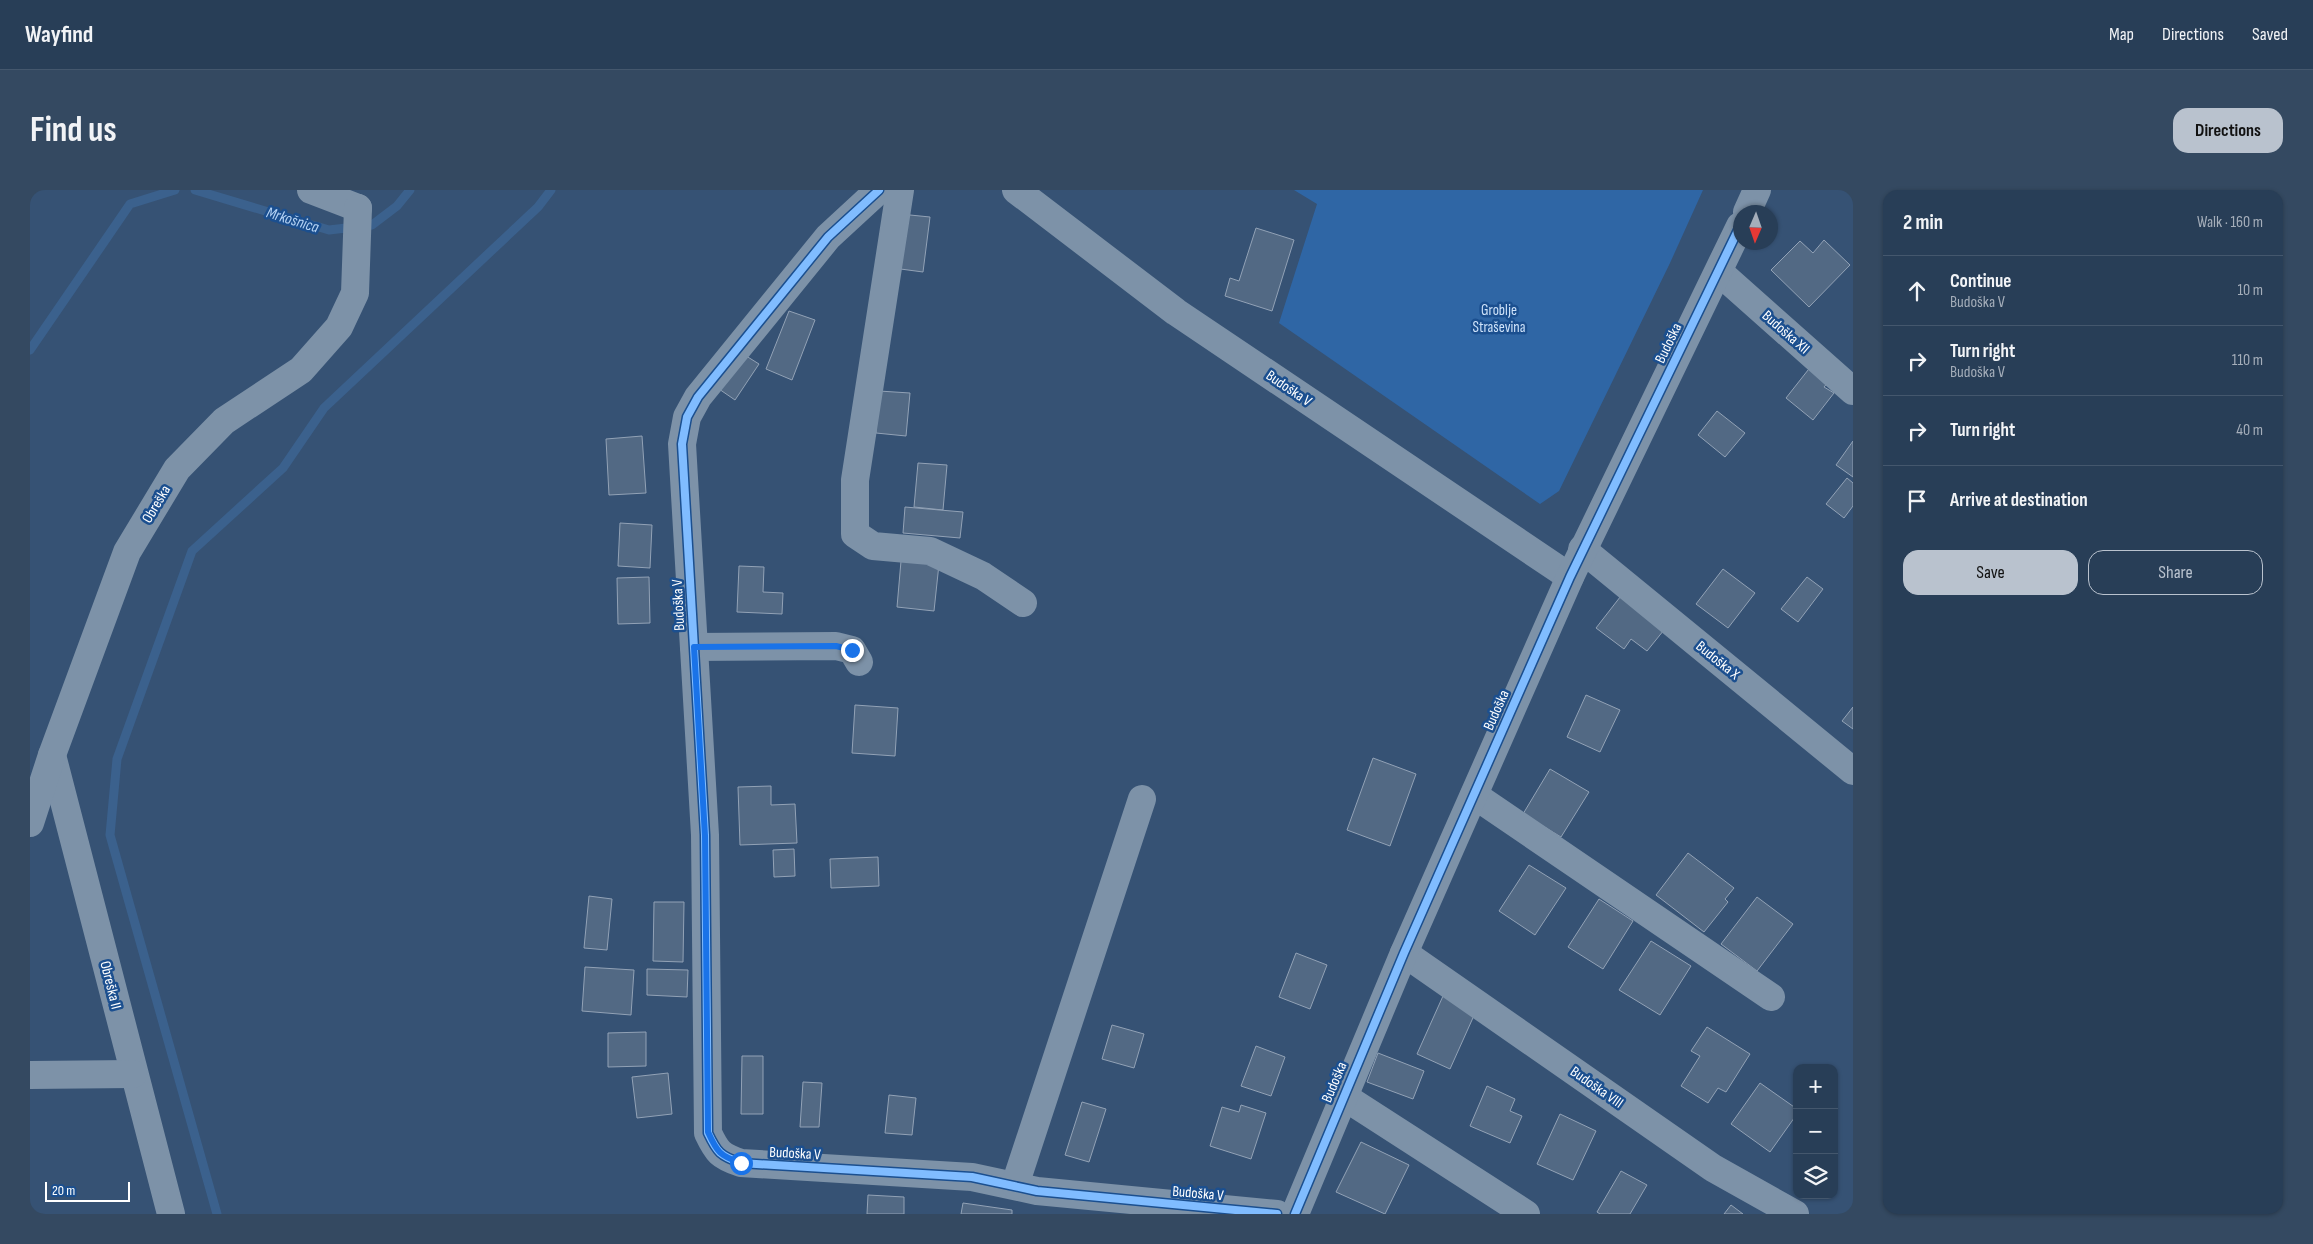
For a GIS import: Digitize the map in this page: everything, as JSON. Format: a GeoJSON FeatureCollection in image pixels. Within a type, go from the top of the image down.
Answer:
{"type":"FeatureCollection","features":[{"type":"Feature","properties":{"kind":"street"},"geometry":{"type":"LineString","coordinates":[[311,190],[363,199]]}},
{"type":"Feature","properties":{"kind":"street","name":"Budoška V"},"geometry":{"type":"LineString","coordinates":[[879,190],[828,237],[698,397],[687,418],[682,444],[705,836],[708,1132],[717,1151],[726,1158],[741,1163],[972,1177],[1037,1192],[1277,1214]]}},
{"type":"Feature","properties":{"kind":"street"},"geometry":{"type":"LineString","coordinates":[[900,190],[855,480],[855,534],[873,546],[930,551],[983,576],[1023,603]]}},
{"type":"Feature","properties":{"kind":"street","name":"Budoška V"},"geometry":{"type":"LineString","coordinates":[[1016,190],[1176,312],[1570,577]]}},
{"type":"Feature","properties":{"kind":"street"},"geometry":{"type":"LineString","coordinates":[[1750,205],[1757,190]]}},
{"type":"Feature","properties":{"kind":"street","name":"Obreška"},"geometry":{"type":"LineString","coordinates":[[30,823],[52,755],[132,544],[177,469],[224,421],[301,370],[338,327],[356,292],[358,244],[363,199]]}},
{"type":"Feature","properties":{"kind":"street","name":"Budoška"},"geometry":{"type":"LineString","coordinates":[[1294,1214],[1404,953],[1582,549],[1733,241]]}},
{"type":"Feature","properties":{"kind":"street","name":"Budoška XII"},"geometry":{"type":"LineString","coordinates":[[1719,272],[1853,391]]}},
{"type":"Feature","properties":{"kind":"street","name":"Budoška X"},"geometry":{"type":"LineString","coordinates":[[1582,549],[1853,771]]}},
{"type":"Feature","properties":{"kind":"street"},"geometry":{"type":"LineString","coordinates":[[694,647],[836,646],[852,650],[859,662]]}},
{"type":"Feature","properties":{"kind":"street","name":"Obreška II"},"geometry":{"type":"LineString","coordinates":[[52,755],[133,1074],[171,1214]]}},
{"type":"Feature","properties":{"kind":"street"},"geometry":{"type":"LineString","coordinates":[[1474,796],[1771,998]]}},
{"type":"Feature","properties":{"kind":"street"},"geometry":{"type":"LineString","coordinates":[[1015,1186],[1142,799]]}},
{"type":"Feature","properties":{"kind":"street","name":"Budoška VIII"},"geometry":{"type":"LineString","coordinates":[[1404,953],[1713,1168],[1795,1214]]}},
{"type":"Feature","properties":{"kind":"street"},"geometry":{"type":"LineString","coordinates":[[30,1075],[133,1074]]}},
{"type":"Feature","properties":{"kind":"street"},"geometry":{"type":"LineString","coordinates":[[1343,1096],[1526,1214]]}},
{"type":"Feature","properties":{"kind":"green space","name":"Groblje Straševina"},"geometry":{"type":"Polygon","coordinates":[[[1294,190],[1703,190],[1670,263],[1559,491],[1540,504],[1279,323],[1317,204],[1294,190]]]}},
{"type":"Feature","properties":{"kind":"building"},"geometry":{"type":"Polygon","coordinates":[[[900,214],[930,217],[923,272],[893,268],[900,214]]]}},
{"type":"Feature","properties":{"kind":"building"},"geometry":{"type":"Polygon","coordinates":[[[1256,228],[1294,240],[1272,311],[1225,296],[1230,278],[1239,281],[1256,228]]]}},
{"type":"Feature","properties":{"kind":"building"},"geometry":{"type":"Polygon","coordinates":[[[1824,240],[1850,265],[1809,307],[1771,270],[1800,241],[1813,253],[1824,240]]]}},
{"type":"Feature","properties":{"kind":"building"},"geometry":{"type":"Polygon","coordinates":[[[789,311],[815,320],[792,380],[766,369],[789,311]]]}},
{"type":"Feature","properties":{"kind":"building"},"geometry":{"type":"Polygon","coordinates":[[[743,354],[759,364],[735,400],[719,389],[743,354]]]}},
{"type":"Feature","properties":{"kind":"building"},"geometry":{"type":"Polygon","coordinates":[[[1812,365],[1830,380],[1824,387],[1834,393],[1813,420],[1786,398],[1812,365]]]}},
{"type":"Feature","properties":{"kind":"building"},"geometry":{"type":"Polygon","coordinates":[[[879,391],[910,393],[906,436],[876,433],[879,391]]]}},
{"type":"Feature","properties":{"kind":"building"},"geometry":{"type":"Polygon","coordinates":[[[1717,411],[1745,433],[1725,457],[1698,435],[1717,411]]]}},
{"type":"Feature","properties":{"kind":"building"},"geometry":{"type":"Polygon","coordinates":[[[642,436],[646,493],[609,495],[606,439],[642,436]]]}},
{"type":"Feature","properties":{"kind":"building"},"geometry":{"type":"Polygon","coordinates":[[[1853,441],[1853,477],[1836,465],[1853,441]]]}},
{"type":"Feature","properties":{"kind":"building"},"geometry":{"type":"Polygon","coordinates":[[[918,463],[947,465],[943,510],[914,507],[918,463]]]}},
{"type":"Feature","properties":{"kind":"building"},"geometry":{"type":"Polygon","coordinates":[[[1847,478],[1853,483],[1853,506],[1844,518],[1826,504],[1847,478]]]}},
{"type":"Feature","properties":{"kind":"building"},"geometry":{"type":"Polygon","coordinates":[[[905,507],[963,512],[960,538],[903,533],[905,507]]]}},
{"type":"Feature","properties":{"kind":"building"},"geometry":{"type":"Polygon","coordinates":[[[620,523],[652,525],[650,568],[618,566],[620,523]]]}},
{"type":"Feature","properties":{"kind":"building"},"geometry":{"type":"Polygon","coordinates":[[[901,561],[939,564],[934,611],[897,607],[901,561]]]}},
{"type":"Feature","properties":{"kind":"building"},"geometry":{"type":"Polygon","coordinates":[[[739,566],[764,567],[763,592],[783,593],[782,614],[737,612],[739,566]]]}},
{"type":"Feature","properties":{"kind":"building"},"geometry":{"type":"Polygon","coordinates":[[[1723,569],[1755,593],[1728,628],[1696,604],[1723,569]]]}},
{"type":"Feature","properties":{"kind":"building"},"geometry":{"type":"Polygon","coordinates":[[[649,577],[650,623],[618,624],[617,578],[649,577]]]}},
{"type":"Feature","properties":{"kind":"building"},"geometry":{"type":"Polygon","coordinates":[[[1807,577],[1823,589],[1798,622],[1781,609],[1807,577]]]}},
{"type":"Feature","properties":{"kind":"building"},"geometry":{"type":"Polygon","coordinates":[[[1624,592],[1668,625],[1647,651],[1631,639],[1624,649],[1596,628],[1624,592]]]}},
{"type":"Feature","properties":{"kind":"building"},"geometry":{"type":"Polygon","coordinates":[[[1586,695],[1620,710],[1600,752],[1567,737],[1586,695]]]}},
{"type":"Feature","properties":{"kind":"building"},"geometry":{"type":"Polygon","coordinates":[[[855,705],[898,708],[895,756],[852,753],[855,705]]]}},
{"type":"Feature","properties":{"kind":"building"},"geometry":{"type":"Polygon","coordinates":[[[1853,707],[1853,729],[1842,721],[1853,707]]]}},
{"type":"Feature","properties":{"kind":"building"},"geometry":{"type":"Polygon","coordinates":[[[1373,758],[1416,774],[1390,846],[1347,830],[1373,758]]]}},
{"type":"Feature","properties":{"kind":"building"},"geometry":{"type":"Polygon","coordinates":[[[1550,769],[1589,792],[1561,837],[1523,814],[1550,769]]]}},
{"type":"Feature","properties":{"kind":"building"},"geometry":{"type":"Polygon","coordinates":[[[771,786],[771,805],[795,804],[797,843],[740,845],[738,787],[771,786]]]}},
{"type":"Feature","properties":{"kind":"building"},"geometry":{"type":"Polygon","coordinates":[[[794,849],[795,876],[774,877],[773,850],[794,849]]]}},
{"type":"Feature","properties":{"kind":"building"},"geometry":{"type":"Polygon","coordinates":[[[1688,853],[1734,888],[1725,899],[1728,902],[1704,932],[1656,895],[1688,853]]]}},
{"type":"Feature","properties":{"kind":"building"},"geometry":{"type":"Polygon","coordinates":[[[878,857],[879,886],[831,888],[830,859],[878,857]]]}},
{"type":"Feature","properties":{"kind":"building"},"geometry":{"type":"Polygon","coordinates":[[[1529,865],[1566,888],[1535,935],[1499,911],[1529,865]]]}},
{"type":"Feature","properties":{"kind":"building"},"geometry":{"type":"Polygon","coordinates":[[[589,896],[612,899],[607,950],[584,948],[589,896]]]}},
{"type":"Feature","properties":{"kind":"building"},"geometry":{"type":"Polygon","coordinates":[[[1757,897],[1793,924],[1757,971],[1721,944],[1757,897]]]}},
{"type":"Feature","properties":{"kind":"building"},"geometry":{"type":"Polygon","coordinates":[[[1599,899],[1633,921],[1603,969],[1568,947],[1599,899]]]}},
{"type":"Feature","properties":{"kind":"building"},"geometry":{"type":"Polygon","coordinates":[[[654,902],[684,902],[683,962],[653,961],[654,902]]]}},
{"type":"Feature","properties":{"kind":"building"},"geometry":{"type":"Polygon","coordinates":[[[1651,941],[1691,966],[1660,1015],[1619,990],[1651,941]]]}},
{"type":"Feature","properties":{"kind":"building"},"geometry":{"type":"Polygon","coordinates":[[[1296,953],[1327,965],[1310,1009],[1279,997],[1296,953]]]}},
{"type":"Feature","properties":{"kind":"building"},"geometry":{"type":"Polygon","coordinates":[[[585,967],[634,970],[631,1015],[582,1011],[585,967]]]}},
{"type":"Feature","properties":{"kind":"building"},"geometry":{"type":"Polygon","coordinates":[[[647,969],[688,970],[687,997],[647,995],[647,969]]]}},
{"type":"Feature","properties":{"kind":"building"},"geometry":{"type":"Polygon","coordinates":[[[1443,996],[1476,1011],[1450,1069],[1417,1054],[1443,996]]]}},
{"type":"Feature","properties":{"kind":"building"},"geometry":{"type":"Polygon","coordinates":[[[1112,1025],[1144,1034],[1134,1068],[1102,1059],[1112,1025]]]}},
{"type":"Feature","properties":{"kind":"building"},"geometry":{"type":"Polygon","coordinates":[[[1707,1027],[1750,1054],[1726,1092],[1718,1088],[1708,1103],[1681,1086],[1700,1056],[1691,1051],[1707,1027]]]}},
{"type":"Feature","properties":{"kind":"building"},"geometry":{"type":"Polygon","coordinates":[[[646,1032],[646,1066],[608,1067],[608,1033],[646,1032]]]}},
{"type":"Feature","properties":{"kind":"building"},"geometry":{"type":"Polygon","coordinates":[[[1256,1046],[1285,1057],[1271,1096],[1241,1086],[1256,1046]]]}},
{"type":"Feature","properties":{"kind":"building"},"geometry":{"type":"Polygon","coordinates":[[[1378,1053],[1424,1071],[1413,1099],[1367,1082],[1378,1053]]]}},
{"type":"Feature","properties":{"kind":"building"},"geometry":{"type":"Polygon","coordinates":[[[742,1056],[763,1056],[763,1114],[741,1114],[742,1056]]]}},
{"type":"Feature","properties":{"kind":"building"},"geometry":{"type":"Polygon","coordinates":[[[668,1073],[672,1114],[637,1118],[632,1077],[668,1073]]]}},
{"type":"Feature","properties":{"kind":"building"},"geometry":{"type":"Polygon","coordinates":[[[803,1082],[822,1083],[819,1127],[800,1127],[803,1082]]]}},
{"type":"Feature","properties":{"kind":"building"},"geometry":{"type":"Polygon","coordinates":[[[1760,1083],[1793,1106],[1793,1120],[1770,1152],[1731,1124],[1760,1083]]]}},
{"type":"Feature","properties":{"kind":"building"},"geometry":{"type":"Polygon","coordinates":[[[1487,1086],[1515,1099],[1510,1111],[1522,1116],[1510,1143],[1470,1126],[1487,1086]]]}},
{"type":"Feature","properties":{"kind":"building"},"geometry":{"type":"Polygon","coordinates":[[[889,1095],[916,1098],[912,1135],[885,1133],[889,1095]]]}},
{"type":"Feature","properties":{"kind":"building"},"geometry":{"type":"Polygon","coordinates":[[[1082,1102],[1106,1109],[1089,1162],[1065,1155],[1082,1102]]]}},
{"type":"Feature","properties":{"kind":"building"},"geometry":{"type":"Polygon","coordinates":[[[1241,1105],[1266,1113],[1251,1159],[1210,1146],[1222,1107],[1239,1112],[1241,1105]]]}},
{"type":"Feature","properties":{"kind":"building"},"geometry":{"type":"Polygon","coordinates":[[[1560,1114],[1596,1131],[1573,1180],[1537,1164],[1560,1114]]]}},
{"type":"Feature","properties":{"kind":"building"},"geometry":{"type":"Polygon","coordinates":[[[1361,1142],[1409,1165],[1385,1214],[1336,1192],[1361,1142]]]}},
{"type":"Feature","properties":{"kind":"building"},"geometry":{"type":"Polygon","coordinates":[[[1621,1171],[1647,1185],[1630,1214],[1600,1214],[1597,1212],[1621,1171]]]}},
{"type":"Feature","properties":{"kind":"building"},"geometry":{"type":"Polygon","coordinates":[[[868,1195],[904,1197],[904,1214],[867,1214],[868,1195]]]}},
{"type":"Feature","properties":{"kind":"building"},"geometry":{"type":"Polygon","coordinates":[[[963,1203],[1012,1210],[1012,1214],[961,1214],[963,1203]]]}},
{"type":"Feature","properties":{"kind":"building"},"geometry":{"type":"Polygon","coordinates":[[[1731,1205],[1743,1214],[1724,1214],[1731,1205]]]}},
{"type":"Feature","properties":{"kind":"waterway","name":"Mrkošnica"},"geometry":{"type":"LineString","coordinates":[[30,350],[130,204],[175,190]]}},
{"type":"Feature","properties":{"kind":"waterway","name":"Mrkošnica"},"geometry":{"type":"LineString","coordinates":[[195,190],[329,230],[372,225],[397,206],[410,190]]}},
{"type":"Feature","properties":{"kind":"waterway"},"geometry":{"type":"LineString","coordinates":[[217,1214],[110,835],[117,759],[192,551],[283,468],[324,408],[538,207],[551,190]]}},
{"type":"Feature","properties":{"kind":"cycle path"},"geometry":{"type":"LineString","coordinates":[[879,190],[828,237],[698,397],[687,417],[682,444],[705,835],[708,1133],[720,1152],[728,1158],[741,1163],[972,1177],[1037,1191],[1277,1214]]}},
{"type":"Feature","properties":{"kind":"cycle path"},"geometry":{"type":"LineString","coordinates":[[1295,1214],[1404,953],[1570,577],[1733,240]]}},
{"type":"Feature","properties":{"kind":"route"},"geometry":{"type":"LineString","coordinates":[[741,1163],[726,1158],[717,1151],[708,1132],[705,836],[694,647],[836,646],[852,650]]}}]}
